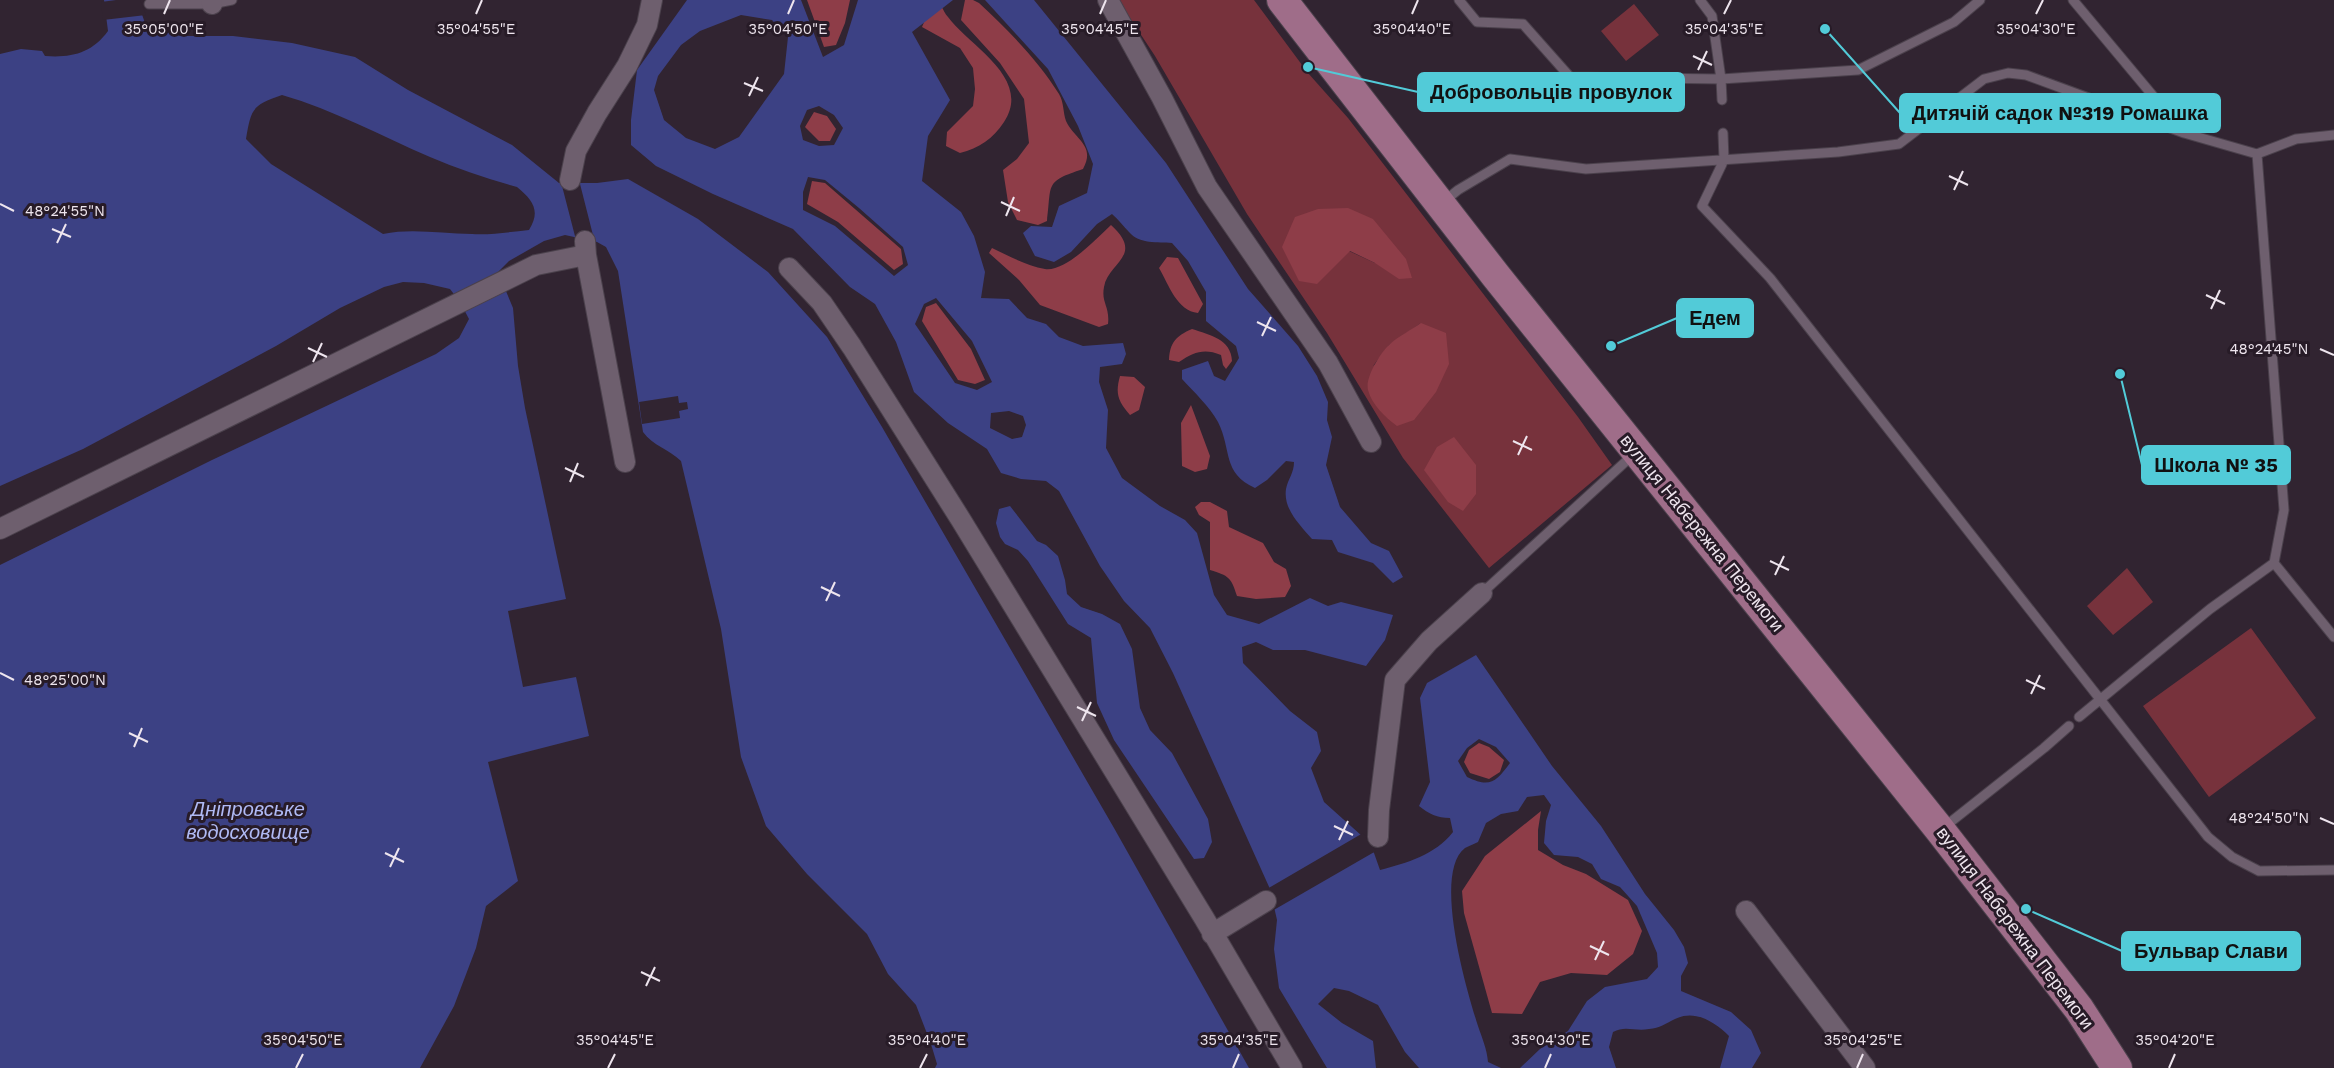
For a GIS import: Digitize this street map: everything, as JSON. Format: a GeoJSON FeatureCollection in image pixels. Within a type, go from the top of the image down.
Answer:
{"type":"FeatureCollection","features":[{"type":"Feature","properties":{"kind":"main road","name":"вулиця Набережна Перемоги"},"geometry":{"type":"LineString","coordinates":[[1282,0],[1439,205],[1940,830],[2079,1009],[2117,1068]]}},
{"type":"Feature","properties":{"kind":"street"},"geometry":{"type":"LineString","coordinates":[[570,180],[576,151],[627,66],[647,25],[652,0]]}},
{"type":"Feature","properties":{"kind":"street"},"geometry":{"type":"LineString","coordinates":[[1108,0],[1162,98],[1207,187],[1328,363],[1371,442]]}},
{"type":"Feature","properties":{"kind":"street"},"geometry":{"type":"LineString","coordinates":[[0,528],[504,280],[536,265],[585,248],[625,462]]}},
{"type":"Feature","properties":{"kind":"street"},"geometry":{"type":"LineString","coordinates":[[789,268],[822,303],[961,520],[1292,1068]]}},
{"type":"Feature","properties":{"kind":"street"},"geometry":{"type":"LineString","coordinates":[[1378,837],[1379,810],[1395,680],[1429,641],[1482,593]]}},
{"type":"Feature","properties":{"kind":"street"},"geometry":{"type":"LineString","coordinates":[[1212,934],[1266,901]]}},
{"type":"Feature","properties":{"kind":"street"},"geometry":{"type":"LineString","coordinates":[[1746,911],[1865,1068]]}},
{"type":"Feature","properties":{"kind":"lane"},"geometry":{"type":"LineString","coordinates":[[149,4],[232,0]]}},
{"type":"Feature","properties":{"kind":"lane"},"geometry":{"type":"LineString","coordinates":[[1459,0],[1477,22],[1523,24],[1570,77],[1721,78],[1858,70],[1954,22],[1980,0]]}},
{"type":"Feature","properties":{"kind":"lane"},"geometry":{"type":"LineString","coordinates":[[1700,0],[1712,16],[1722,100]]}},
{"type":"Feature","properties":{"kind":"lane"},"geometry":{"type":"LineString","coordinates":[[2073,0],[2184,133]]}},
{"type":"Feature","properties":{"kind":"lane"},"geometry":{"type":"LineString","coordinates":[[1439,205],[1458,190],[1510,159],[1586,169],[1838,152],[1899,144],[1984,79],[2008,73],[2026,75],[2184,133],[2257,154],[2296,139],[2334,135]]}},
{"type":"Feature","properties":{"kind":"lane"},"geometry":{"type":"LineString","coordinates":[[1723,133],[1724,160],[1702,206],[1770,279],[2208,837],[2232,857],[2259,871],[2334,870]]}},
{"type":"Feature","properties":{"kind":"lane"},"geometry":{"type":"LineString","coordinates":[[2079,717],[2211,609],[2274,563],[2284,510],[2257,154]]}},
{"type":"Feature","properties":{"kind":"lane"},"geometry":{"type":"LineString","coordinates":[[1482,593],[1636,452]]}},
{"type":"Feature","properties":{"kind":"lane"},"geometry":{"type":"LineString","coordinates":[[2274,563],[2334,637]]}},
{"type":"Feature","properties":{"kind":"lane"},"geometry":{"type":"LineString","coordinates":[[1940,830],[2069,726]]}},
{"type":"Feature","properties":{"kind":"shaded area"},"geometry":{"type":"Polygon","coordinates":[[[807,0],[850,0],[845,23],[836,45],[824,47],[807,0]]]}},
{"type":"Feature","properties":{"kind":"shaded area"},"geometry":{"type":"Polygon","coordinates":[[[965,0],[979,3],[1032,57],[1059,94],[1066,121],[1086,148],[1086,161],[1083,169],[1062,177],[1052,186],[1047,221],[1038,225],[1017,220],[1008,202],[1003,170],[1017,159],[1029,143],[1024,99],[1000,63],[961,20],[965,0]]]}},
{"type":"Feature","properties":{"kind":"shaded area"},"geometry":{"type":"Polygon","coordinates":[[[1118,0],[1254,0],[1308,73],[1348,118],[1578,417],[1612,465],[1489,568],[1403,458],[1327,333],[1247,214],[1155,56],[1118,0]],[[1373,219],[1334,266],[1349,251],[1375,263],[1373,219]],[[1421,323],[1389,345],[1373,366],[1421,323]]]}},
{"type":"Feature","properties":{"kind":"shaded area"},"geometry":{"type":"Polygon","coordinates":[[[1634,4],[1659,35],[1626,61],[1601,31],[1634,4]]]}},
{"type":"Feature","properties":{"kind":"shaded area"},"geometry":{"type":"Polygon","coordinates":[[[941,5],[957,28],[994,63],[1010,91],[1011,106],[1000,128],[985,142],[960,153],[946,146],[947,132],[973,106],[975,89],[973,68],[960,48],[922,27],[928,13],[941,5]]]}},
{"type":"Feature","properties":{"kind":"shaded area"},"geometry":{"type":"Polygon","coordinates":[[[814,112],[827,116],[836,129],[830,141],[819,141],[805,127],[814,112]]]}},
{"type":"Feature","properties":{"kind":"shaded area"},"geometry":{"type":"Polygon","coordinates":[[[812,181],[825,183],[901,249],[903,264],[894,270],[838,222],[807,204],[812,181]]]}},
{"type":"Feature","properties":{"kind":"shaded area"},"geometry":{"type":"Polygon","coordinates":[[[1348,208],[1373,219],[1406,259],[1412,278],[1399,279],[1375,263],[1350,251],[1317,284],[1299,281],[1282,247],[1295,217],[1318,209],[1348,208]]]}},
{"type":"Feature","properties":{"kind":"shaded area"},"geometry":{"type":"Polygon","coordinates":[[[1111,225],[1121,236],[1125,244],[1125,252],[1107,278],[1103,292],[1108,324],[1099,327],[1040,305],[1019,280],[989,253],[992,248],[1032,266],[1053,269],[1081,253],[1111,225]]]}},
{"type":"Feature","properties":{"kind":"shaded area"},"geometry":{"type":"Polygon","coordinates":[[[1167,257],[1178,258],[1203,304],[1198,313],[1184,308],[1170,289],[1159,268],[1167,257]]]}},
{"type":"Feature","properties":{"kind":"shaded area"},"geometry":{"type":"Polygon","coordinates":[[[936,303],[971,349],[985,380],[975,384],[958,380],[922,321],[926,307],[936,303]]]}},
{"type":"Feature","properties":{"kind":"shaded area"},"geometry":{"type":"Polygon","coordinates":[[[1421,323],[1446,333],[1449,364],[1436,392],[1414,420],[1397,426],[1373,401],[1368,390],[1369,378],[1374,365],[1386,348],[1421,323]]]}},
{"type":"Feature","properties":{"kind":"shaded area"},"geometry":{"type":"Polygon","coordinates":[[[1192,329],[1206,333],[1224,343],[1231,354],[1232,361],[1226,369],[1221,355],[1209,352],[1194,354],[1179,362],[1169,360],[1175,340],[1192,329]]]}},
{"type":"Feature","properties":{"kind":"shaded area"},"geometry":{"type":"Polygon","coordinates":[[[1120,376],[1134,377],[1145,387],[1139,410],[1130,415],[1119,397],[1120,376]]]}},
{"type":"Feature","properties":{"kind":"shaded area"},"geometry":{"type":"Polygon","coordinates":[[[1191,405],[1210,456],[1207,469],[1195,472],[1182,466],[1181,423],[1191,405]]]}},
{"type":"Feature","properties":{"kind":"shaded area"},"geometry":{"type":"Polygon","coordinates":[[[1454,437],[1476,465],[1476,494],[1463,511],[1448,502],[1424,470],[1437,447],[1454,437]]]}},
{"type":"Feature","properties":{"kind":"shaded area"},"geometry":{"type":"Polygon","coordinates":[[[1201,502],[1210,502],[1227,511],[1229,527],[1263,543],[1274,562],[1286,569],[1291,586],[1285,597],[1256,599],[1237,596],[1228,578],[1210,570],[1210,522],[1199,515],[1195,507],[1201,502]]]}},
{"type":"Feature","properties":{"kind":"shaded area"},"geometry":{"type":"Polygon","coordinates":[[[2127,568],[2153,602],[2113,635],[2087,606],[2127,568]]]}},
{"type":"Feature","properties":{"kind":"shaded area"},"geometry":{"type":"Polygon","coordinates":[[[2251,628],[2316,718],[2209,797],[2143,706],[2251,628]]]}},
{"type":"Feature","properties":{"kind":"shaded area"},"geometry":{"type":"Polygon","coordinates":[[[1479,743],[1489,747],[1504,760],[1500,772],[1489,779],[1470,773],[1464,762],[1469,750],[1479,743]]]}},
{"type":"Feature","properties":{"kind":"shaded area"},"geometry":{"type":"Polygon","coordinates":[[[1541,811],[1538,850],[1563,865],[1586,874],[1628,900],[1642,931],[1633,954],[1607,975],[1571,973],[1540,982],[1522,1014],[1492,1013],[1464,913],[1462,891],[1485,856],[1541,811]]]}},
{"type":"Feature","properties":{"kind":"water","name":"Дніпровське водосховище"},"geometry":{"type":"Polygon","coordinates":[[[104,0],[137,0],[146,26],[180,36],[233,36],[292,43],[355,57],[408,90],[512,145],[559,183],[597,183],[628,179],[698,219],[768,272],[827,337],[882,427],[1114,828],[1249,1068],[935,1068],[937,1064],[931,1044],[916,1005],[888,974],[867,934],[807,874],[766,826],[741,757],[721,629],[681,461],[651,441],[643,432],[618,271],[606,247],[597,242],[565,235],[544,241],[509,261],[498,272],[513,308],[518,366],[525,408],[566,599],[508,611],[523,687],[576,677],[589,736],[488,762],[518,881],[486,906],[476,948],[454,1006],[420,1068],[0,1068],[0,565],[212,460],[436,354],[459,338],[469,319],[450,289],[424,283],[403,282],[384,287],[340,308],[276,346],[83,449],[0,486],[0,54],[21,49],[42,51],[45,56],[73,55],[88,49],[108,31],[104,0]],[[282,95],[259,105],[252,115],[246,139],[271,164],[383,234],[416,231],[486,234],[529,230],[533,223],[534,206],[517,187],[473,174],[282,95]]]}},
{"type":"Feature","properties":{"kind":"water"},"geometry":{"type":"Polygon","coordinates":[[[687,0],[801,0],[823,57],[844,45],[858,0],[953,0],[912,32],[950,100],[928,136],[922,181],[961,212],[974,236],[985,272],[981,298],[1009,299],[1027,318],[1046,324],[1059,337],[1083,346],[1123,343],[1126,354],[1122,364],[1100,367],[1099,382],[1108,410],[1106,448],[1122,478],[1160,506],[1185,520],[1197,533],[1214,595],[1227,615],[1259,624],[1310,598],[1328,606],[1341,602],[1393,615],[1385,640],[1366,666],[1305,650],[1273,650],[1256,642],[1242,647],[1243,663],[1290,711],[1317,732],[1321,751],[1311,768],[1324,802],[1362,836],[1374,853],[1380,870],[1420,857],[1446,840],[1453,832],[1450,818],[1433,815],[1419,806],[1430,782],[1420,698],[1427,683],[1476,655],[1552,766],[1601,826],[1645,894],[1674,930],[1684,947],[1688,963],[1681,976],[1681,991],[1731,1012],[1751,1030],[1761,1053],[1752,1068],[1720,1068],[1729,1036],[1704,1018],[1690,1015],[1644,1030],[1622,1029],[1613,1032],[1609,1047],[1616,1068],[1520,1068],[1540,1049],[1568,1031],[1587,1001],[1605,987],[1647,979],[1658,967],[1657,953],[1637,906],[1620,887],[1601,879],[1592,864],[1578,857],[1554,855],[1544,843],[1546,821],[1551,805],[1544,795],[1527,797],[1518,811],[1501,814],[1486,823],[1478,842],[1465,848],[1456,861],[1452,882],[1452,906],[1460,961],[1488,1062],[1501,1068],[1419,1068],[1405,1052],[1378,1005],[1349,991],[1334,988],[1318,1004],[1342,1023],[1373,1041],[1376,1068],[1327,1068],[1279,988],[1274,949],[1277,920],[1270,889],[1173,673],[1150,628],[1124,601],[1100,566],[1059,491],[1046,481],[1021,479],[1001,473],[987,449],[948,423],[914,392],[896,342],[875,304],[850,287],[793,229],[656,166],[631,145],[631,120],[637,70],[687,0]],[[741,15],[700,31],[681,45],[658,76],[654,90],[664,120],[686,138],[715,149],[739,137],[784,74],[788,37],[772,20],[741,15]],[[819,106],[807,110],[800,126],[803,140],[819,146],[834,145],[843,128],[834,115],[819,106]],[[808,177],[803,192],[803,210],[835,226],[894,276],[908,265],[903,247],[825,180],[808,177]],[[936,298],[924,304],[915,324],[955,383],[977,390],[992,382],[972,341],[936,298]],[[1009,411],[991,413],[990,428],[1012,439],[1022,437],[1026,425],[1023,416],[1009,411]],[[1479,739],[1467,748],[1458,761],[1467,777],[1481,782],[1496,779],[1510,763],[1496,747],[1479,739]]]}},
{"type":"Feature","properties":{"kind":"water"},"geometry":{"type":"Polygon","coordinates":[[[985,0],[1034,0],[1166,163],[1248,289],[1298,346],[1317,376],[1328,402],[1327,420],[1332,437],[1326,465],[1340,507],[1371,543],[1389,551],[1403,577],[1393,583],[1373,563],[1338,552],[1332,540],[1312,539],[1293,516],[1287,503],[1286,489],[1294,462],[1286,461],[1267,480],[1255,488],[1245,482],[1232,468],[1218,422],[1182,379],[1182,370],[1208,361],[1214,376],[1225,381],[1239,358],[1236,346],[1206,321],[1206,292],[1188,261],[1172,243],[1138,239],[1112,214],[1097,224],[1071,252],[1054,262],[1035,256],[1023,233],[1031,226],[1052,227],[1059,206],[1087,193],[1093,164],[1078,126],[1048,69],[985,0]]]}},
{"type":"Feature","properties":{"kind":"water"},"geometry":{"type":"Polygon","coordinates":[[[1010,506],[1037,541],[1046,545],[1058,556],[1067,594],[1081,607],[1102,614],[1120,624],[1132,649],[1140,708],[1150,730],[1172,753],[1208,819],[1212,842],[1204,858],[1194,859],[1114,740],[1097,703],[1091,638],[1068,624],[1028,561],[1018,550],[1005,544],[1000,537],[996,523],[999,509],[1010,506]]]}},
{"type":"Feature","properties":{"kind":"pier"},"geometry":{"type":"Polygon","coordinates":[[[140,0],[146,15],[103,20],[101,2],[140,0]]]}},
{"type":"Feature","properties":{"kind":"pier"},"geometry":{"type":"Polygon","coordinates":[[[579,180],[594,239],[576,240],[561,182],[579,180]]]}},
{"type":"Feature","properties":{"kind":"pier"},"geometry":{"type":"Polygon","coordinates":[[[678,396],[679,403],[687,402],[688,409],[679,411],[680,418],[642,424],[639,402],[678,396]]]}},
{"type":"Feature","properties":{"kind":"pier"},"geometry":{"type":"Polygon","coordinates":[[[1363,833],[1376,851],[1272,911],[1267,889],[1363,833]]]}},
{"type":"Feature","properties":{"kind":"place","name":"Дитячій садок №319 Ромашка"},"geometry":{"type":"Point","coordinates":[1825,29]}},
{"type":"Feature","properties":{"kind":"place","name":"Добровольців провулок"},"geometry":{"type":"Point","coordinates":[1308,67]}},
{"type":"Feature","properties":{"kind":"place","name":"Едем"},"geometry":{"type":"Point","coordinates":[1611,346]}},
{"type":"Feature","properties":{"kind":"place","name":"Школа № 35"},"geometry":{"type":"Point","coordinates":[2120,374]}},
{"type":"Feature","properties":{"kind":"place","name":"Бульвар Слави"},"geometry":{"type":"Point","coordinates":[2026,909]}}]}
